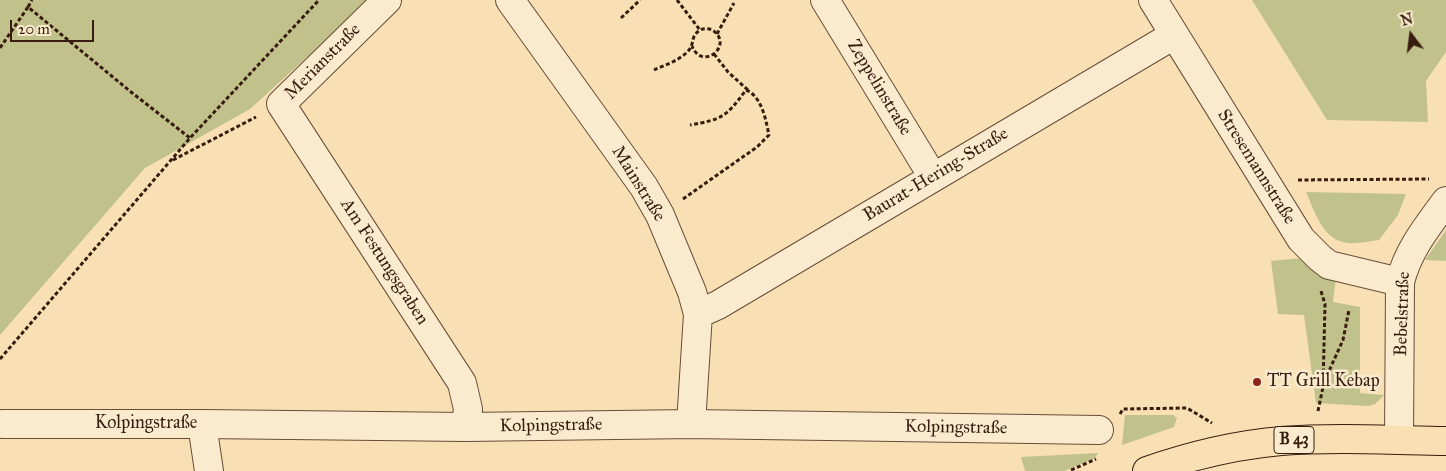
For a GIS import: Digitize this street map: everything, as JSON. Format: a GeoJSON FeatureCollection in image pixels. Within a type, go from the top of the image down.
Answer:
{"type":"FeatureCollection","features":[{"type":"Feature","properties":{"kind":"main road","name":"B 43"},"geometry":{"type":"LineString","coordinates":[[1153,470],[1223,450],[1280,441],[1446,441]]}},
{"type":"Feature","properties":{"kind":"street","name":"Merianstraße"},"geometry":{"type":"LineString","coordinates":[[281,104],[388,0]]}},
{"type":"Feature","properties":{"kind":"street","name":"Mainstraße"},"geometry":{"type":"LineString","coordinates":[[510,0],[644,187],[660,215],[692,292],[698,314],[691,424]]}},
{"type":"Feature","properties":{"kind":"street","name":"Zeppelinstraße"},"geometry":{"type":"LineString","coordinates":[[825,0],[933,177]]}},
{"type":"Feature","properties":{"kind":"street","name":"Stresemannstraße"},"geometry":{"type":"LineString","coordinates":[[1152,0],[1301,239],[1329,265],[1400,282]]}},
{"type":"Feature","properties":{"kind":"street","name":"Baurat-Hering-Straße"},"geometry":{"type":"LineString","coordinates":[[698,314],[718,305],[1174,35]]}},
{"type":"Feature","properties":{"kind":"street","name":"Am Festungsgraben"},"geometry":{"type":"LineString","coordinates":[[281,104],[462,383],[468,409],[466,427]]}},
{"type":"Feature","properties":{"kind":"street","name":"Bebelstraße"},"geometry":{"type":"LineString","coordinates":[[1399,440],[1400,282],[1404,265],[1441,190]]}},
{"type":"Feature","properties":{"kind":"street","name":"Kolpingstraße"},"geometry":{"type":"LineString","coordinates":[[2,424],[466,427],[691,424],[1099,430]]}},
{"type":"Feature","properties":{"kind":"street"},"geometry":{"type":"LineString","coordinates":[[202,424],[209,471]]}},
{"type":"Feature","properties":{"kind":"path"},"geometry":{"type":"LineString","coordinates":[[0,48],[32,0]]}},
{"type":"Feature","properties":{"kind":"path"},"geometry":{"type":"LineString","coordinates":[[0,359],[190,138],[319,0]]}},
{"type":"Feature","properties":{"kind":"path"},"geometry":{"type":"LineString","coordinates":[[621,18],[640,0]]}},
{"type":"Feature","properties":{"kind":"path"},"geometry":{"type":"LineString","coordinates":[[677,0],[700,30]]}},
{"type":"Feature","properties":{"kind":"path"},"geometry":{"type":"LineString","coordinates":[[717,34],[734,3]]}},
{"type":"Feature","properties":{"kind":"path"},"geometry":{"type":"LineString","coordinates":[[28,7],[190,138]]}},
{"type":"Feature","properties":{"kind":"path"},"geometry":{"type":"LineString","coordinates":[[709,29],[717,34],[720,46],[714,54],[705,57],[700,56],[693,50],[693,36],[700,30],[709,29]]}},
{"type":"Feature","properties":{"kind":"path"},"geometry":{"type":"LineString","coordinates":[[654,70],[678,59],[692,46]]}},
{"type":"Feature","properties":{"kind":"path"},"geometry":{"type":"LineString","coordinates":[[660,215],[757,147],[769,135],[758,101],[728,72],[714,54]]}},
{"type":"Feature","properties":{"kind":"path"},"geometry":{"type":"LineString","coordinates":[[690,125],[714,121],[727,114],[746,90],[749,91]]}},
{"type":"Feature","properties":{"kind":"path"},"geometry":{"type":"LineString","coordinates":[[169,162],[281,104]]}},
{"type":"Feature","properties":{"kind":"path"},"geometry":{"type":"LineString","coordinates":[[1265,181],[1441,190]]}},
{"type":"Feature","properties":{"kind":"path"},"geometry":{"type":"LineString","coordinates":[[1317,414],[1323,385],[1325,304],[1318,283],[1320,258]]}},
{"type":"Feature","properties":{"kind":"path"},"geometry":{"type":"LineString","coordinates":[[1323,385],[1343,340],[1349,310]]}},
{"type":"Feature","properties":{"kind":"path"},"geometry":{"type":"LineString","coordinates":[[1122,409],[1187,408],[1215,424]]}},
{"type":"Feature","properties":{"kind":"green space"},"geometry":{"type":"Polygon","coordinates":[[[0,0],[370,0],[250,109],[145,168],[0,335],[0,0]]]}},
{"type":"Feature","properties":{"kind":"green space"},"geometry":{"type":"Polygon","coordinates":[[[1252,0],[1446,0],[1446,52],[1426,81],[1428,122],[1327,120],[1252,0]]]}},
{"type":"Feature","properties":{"kind":"green space"},"geometry":{"type":"Polygon","coordinates":[[[1306,192],[1406,194],[1398,215],[1379,240],[1348,243],[1339,241],[1326,231],[1306,192]]]}},
{"type":"Feature","properties":{"kind":"green space"},"geometry":{"type":"Polygon","coordinates":[[[1446,230],[1446,261],[1425,260],[1446,230]]]}},
{"type":"Feature","properties":{"kind":"green space"},"geometry":{"type":"Polygon","coordinates":[[[1302,258],[1336,278],[1333,302],[1360,307],[1360,393],[1384,395],[1375,404],[1368,406],[1316,403],[1304,315],[1278,314],[1271,261],[1302,258]]]}},
{"type":"Feature","properties":{"kind":"green space"},"geometry":{"type":"Polygon","coordinates":[[[1125,415],[1173,415],[1177,418],[1174,427],[1122,445],[1125,415]]]}},
{"type":"Feature","properties":{"kind":"green space"},"geometry":{"type":"Polygon","coordinates":[[[1098,453],[1095,458],[1064,471],[1025,471],[1021,457],[1098,453]]]}},
{"type":"Feature","properties":{"kind":"place","name":"TT Grill Kebap"},"geometry":{"type":"Point","coordinates":[1257,382]}}]}
